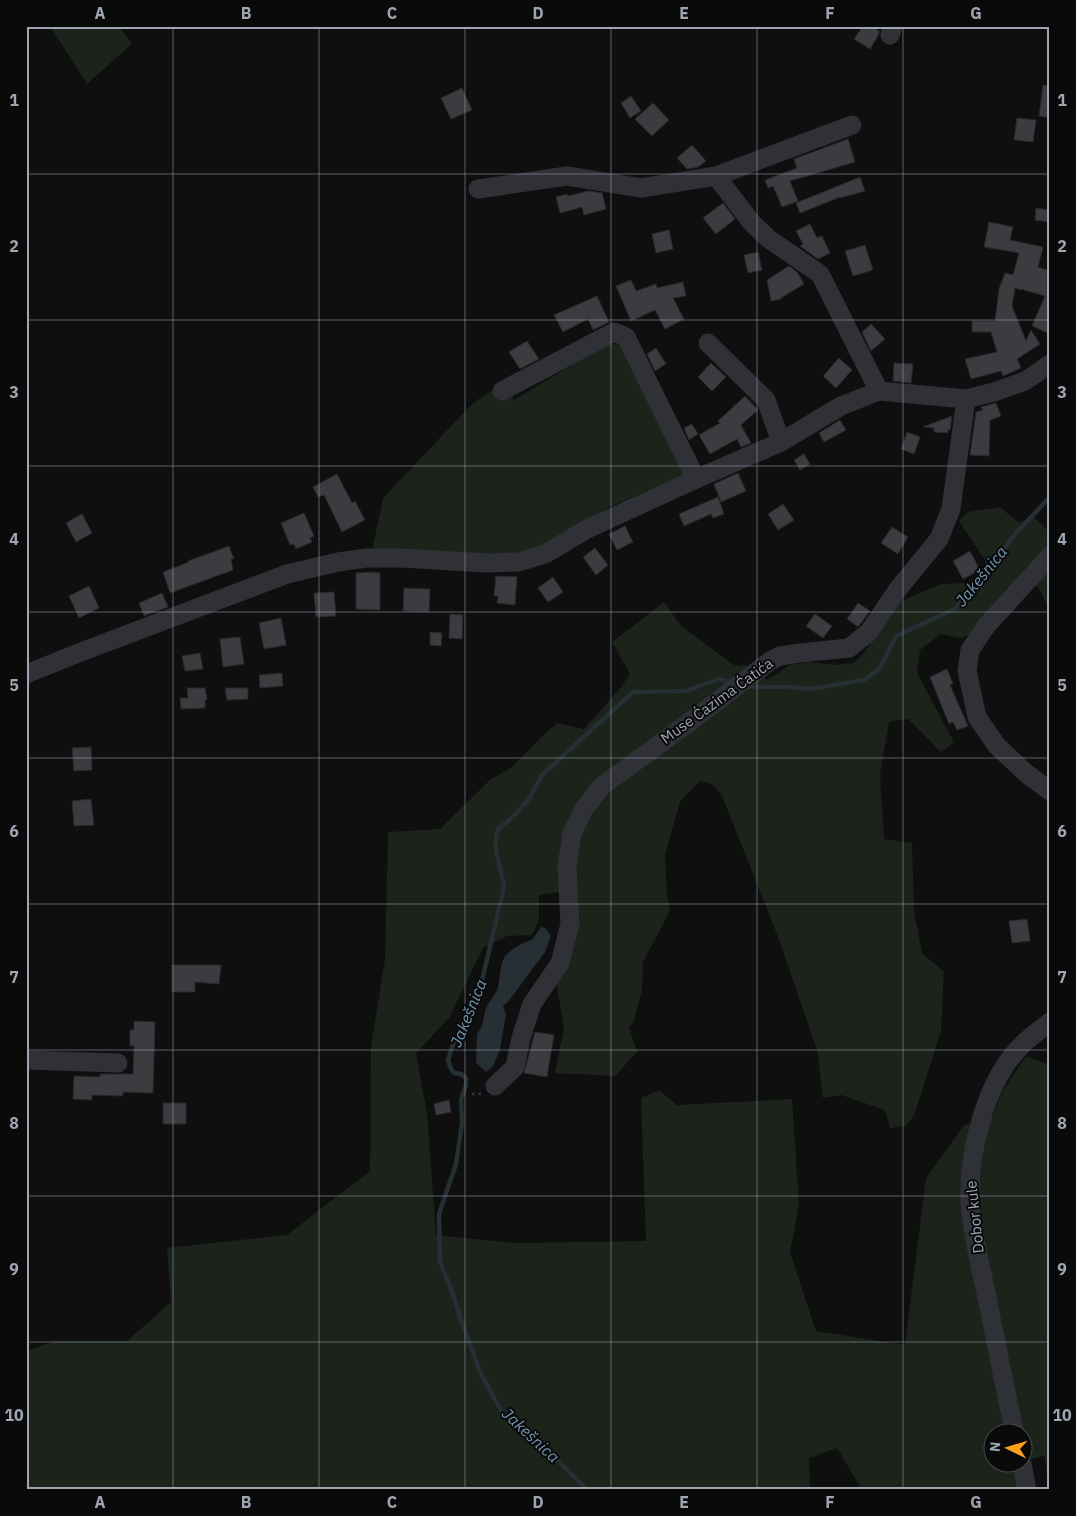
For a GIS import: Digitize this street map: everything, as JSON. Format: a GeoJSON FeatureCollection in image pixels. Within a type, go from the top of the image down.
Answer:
{"type":"FeatureCollection","features":[{"type":"Feature","properties":{"kind":"street"},"geometry":{"type":"LineString","coordinates":[[478,189],[566,176],[641,188],[716,176],[852,125]]}},
{"type":"Feature","properties":{"kind":"street"},"geometry":{"type":"LineString","coordinates":[[716,176],[752,223],[769,240],[820,274],[879,391]]}},
{"type":"Feature","properties":{"kind":"street"},"geometry":{"type":"LineString","coordinates":[[502,391],[614,332],[626,337],[696,479]]}},
{"type":"Feature","properties":{"kind":"street"},"geometry":{"type":"LineString","coordinates":[[708,343],[766,400],[781,442]]}},
{"type":"Feature","properties":{"kind":"street"},"geometry":{"type":"LineString","coordinates":[[26,674],[287,574],[338,562],[366,558],[401,558],[487,563],[519,562],[546,554],[587,529],[781,442],[841,406],[879,391],[966,398],[994,392],[1025,380],[1050,364]]}},
{"type":"Feature","properties":{"kind":"street","name":"Muse Ćazima Ćatića"},"geometry":{"type":"LineString","coordinates":[[496,1086],[515,1067],[521,1038],[532,1004],[560,963],[570,924],[567,866],[572,834],[583,810],[602,786],[770,660],[780,656],[849,648],[869,632],[898,589],[938,539],[951,509],[966,398]]}},
{"type":"Feature","properties":{"kind":"street"},"geometry":{"type":"LineString","coordinates":[[1050,556],[987,624],[970,650],[967,671],[978,717],[997,746],[1027,774],[1050,791]]}},
{"type":"Feature","properties":{"kind":"street","name":"Dobor kule"},"geometry":{"type":"LineString","coordinates":[[1013,1424],[975,1241],[970,1202],[971,1166],[984,1108],[993,1086],[1022,1044],[1050,1022]]}},
{"type":"Feature","properties":{"kind":"street"},"geometry":{"type":"LineString","coordinates":[[26,1060],[118,1063]]}},
{"type":"Feature","properties":{"kind":"street"},"geometry":{"type":"LineString","coordinates":[[1024,1474],[1027,1490]]}},
{"type":"Feature","properties":{"kind":"shaded area"},"geometry":{"type":"Polygon","coordinates":[[[50,26],[119,26],[132,44],[87,84],[50,26]]]}},
{"type":"Feature","properties":{"kind":"shaded area"},"geometry":{"type":"Polygon","coordinates":[[[607,344],[620,344],[687,473],[610,507],[535,550],[493,558],[372,551],[383,498],[473,403],[504,382],[514,400],[607,344]]]}},
{"type":"Feature","properties":{"kind":"shaded area"},"geometry":{"type":"Polygon","coordinates":[[[1000,507],[1019,523],[1033,516],[1050,533],[1050,609],[1038,587],[1019,579],[969,635],[960,638],[941,634],[920,650],[917,673],[954,742],[941,752],[908,719],[889,722],[880,774],[884,839],[912,843],[914,910],[922,953],[944,972],[941,1031],[914,1116],[905,1126],[890,1128],[885,1110],[841,1095],[823,1098],[817,1050],[777,934],[722,796],[712,784],[700,781],[680,802],[665,854],[667,895],[670,911],[643,962],[642,990],[634,1021],[629,1027],[637,1052],[615,1076],[555,1073],[564,1027],[556,982],[573,890],[539,895],[539,920],[532,935],[507,936],[483,948],[449,1018],[416,1053],[427,1113],[436,1235],[515,1243],[646,1241],[641,1098],[659,1090],[677,1105],[792,1099],[799,1204],[790,1252],[816,1331],[905,1345],[926,1178],[964,1125],[992,1118],[1002,1092],[1026,1056],[1050,1065],[1050,1482],[1044,1456],[1034,1458],[1034,1424],[984,1424],[984,1474],[1020,1474],[1019,1490],[862,1490],[837,1448],[809,1458],[810,1490],[26,1490],[26,1351],[55,1341],[127,1341],[171,1302],[167,1248],[287,1235],[370,1171],[371,1047],[385,959],[388,832],[440,829],[490,780],[512,767],[557,723],[584,729],[630,674],[612,642],[664,602],[681,626],[734,665],[755,666],[767,680],[790,665],[811,662],[835,665],[853,663],[863,654],[899,602],[941,584],[967,583],[985,570],[985,560],[959,521],[968,512],[1000,507]]]}},
{"type":"Feature","properties":{"kind":"shaded area"},"geometry":{"type":"Polygon","coordinates":[[[541,927],[545,928],[551,936],[545,952],[503,1006],[506,1014],[500,1050],[493,1066],[486,1072],[476,1063],[477,1034],[482,1025],[486,1008],[497,990],[503,960],[516,947],[532,940],[541,927]]]}},
{"type":"Feature","properties":{"kind":"building"},"geometry":{"type":"Polygon","coordinates":[[[863,26],[872,26],[879,31],[870,49],[854,39],[863,26]]]}},
{"type":"Feature","properties":{"kind":"building"},"geometry":{"type":"Polygon","coordinates":[[[1043,85],[1050,86],[1050,118],[1039,116],[1043,85]]]}},
{"type":"Feature","properties":{"kind":"building"},"geometry":{"type":"Polygon","coordinates":[[[462,88],[472,110],[451,119],[441,98],[462,88]]]}},
{"type":"Feature","properties":{"kind":"building"},"geometry":{"type":"Polygon","coordinates":[[[631,96],[641,111],[630,118],[621,103],[631,96]]]}},
{"type":"Feature","properties":{"kind":"building"},"geometry":{"type":"Polygon","coordinates":[[[653,103],[669,120],[652,136],[635,119],[653,103]]]}},
{"type":"Feature","properties":{"kind":"building"},"geometry":{"type":"Polygon","coordinates":[[[1017,118],[1036,120],[1033,142],[1014,140],[1017,118]]]}},
{"type":"Feature","properties":{"kind":"building"},"geometry":{"type":"Polygon","coordinates":[[[848,139],[855,162],[790,181],[798,201],[782,207],[773,186],[768,188],[765,180],[797,168],[794,159],[848,139]]]}},
{"type":"Feature","properties":{"kind":"building"},"geometry":{"type":"Polygon","coordinates":[[[692,145],[706,161],[698,167],[687,169],[677,158],[692,145]]]}},
{"type":"Feature","properties":{"kind":"building"},"geometry":{"type":"Polygon","coordinates":[[[860,177],[865,191],[840,197],[800,213],[796,203],[860,177]]]}},
{"type":"Feature","properties":{"kind":"building"},"geometry":{"type":"Polygon","coordinates":[[[588,191],[602,193],[606,209],[584,215],[582,207],[560,213],[556,197],[588,191]]]}},
{"type":"Feature","properties":{"kind":"building"},"geometry":{"type":"Polygon","coordinates":[[[723,203],[735,219],[716,234],[703,218],[723,203]]]}},
{"type":"Feature","properties":{"kind":"building"},"geometry":{"type":"Polygon","coordinates":[[[1036,208],[1050,210],[1050,222],[1035,220],[1036,208]]]}},
{"type":"Feature","properties":{"kind":"building"},"geometry":{"type":"Polygon","coordinates":[[[989,222],[1013,227],[1010,240],[1043,247],[1038,267],[1050,271],[1050,334],[1032,326],[1045,296],[1015,288],[1012,306],[1026,341],[1031,330],[1040,344],[1017,359],[1021,368],[1003,376],[1001,371],[971,379],[965,359],[997,352],[991,332],[972,332],[972,321],[995,321],[999,289],[1005,273],[1013,275],[1019,253],[984,247],[989,222]]]}},
{"type":"Feature","properties":{"kind":"building"},"geometry":{"type":"Polygon","coordinates":[[[810,224],[817,238],[822,236],[830,253],[818,259],[800,246],[803,244],[796,231],[810,224]]]}},
{"type":"Feature","properties":{"kind":"building"},"geometry":{"type":"Polygon","coordinates":[[[669,230],[673,249],[656,253],[652,234],[669,230]]]}},
{"type":"Feature","properties":{"kind":"building"},"geometry":{"type":"Polygon","coordinates":[[[865,245],[873,270],[853,276],[845,251],[865,245]]]}},
{"type":"Feature","properties":{"kind":"building"},"geometry":{"type":"Polygon","coordinates":[[[758,252],[762,270],[748,273],[744,255],[758,252]]]}},
{"type":"Feature","properties":{"kind":"building"},"geometry":{"type":"Polygon","coordinates":[[[789,266],[797,272],[804,284],[781,299],[771,301],[767,280],[789,266]]]}},
{"type":"Feature","properties":{"kind":"building"},"geometry":{"type":"Polygon","coordinates":[[[631,280],[636,291],[656,284],[657,288],[683,282],[686,296],[673,298],[684,319],[665,329],[655,310],[631,321],[616,286],[631,280]]]}},
{"type":"Feature","properties":{"kind":"building"},"geometry":{"type":"Polygon","coordinates":[[[597,296],[609,322],[593,330],[588,319],[563,332],[554,315],[597,296]]]}},
{"type":"Feature","properties":{"kind":"building"},"geometry":{"type":"Polygon","coordinates":[[[871,324],[885,339],[871,351],[862,332],[871,324]]]}},
{"type":"Feature","properties":{"kind":"building"},"geometry":{"type":"Polygon","coordinates":[[[527,341],[539,359],[520,369],[509,352],[527,341]]]}},
{"type":"Feature","properties":{"kind":"building"},"geometry":{"type":"Polygon","coordinates":[[[656,348],[666,364],[655,371],[647,354],[656,348]]]}},
{"type":"Feature","properties":{"kind":"building"},"geometry":{"type":"Polygon","coordinates":[[[839,358],[852,370],[836,388],[823,376],[839,358]]]}},
{"type":"Feature","properties":{"kind":"building"},"geometry":{"type":"Polygon","coordinates":[[[711,363],[726,377],[712,391],[698,377],[711,363]]]}},
{"type":"Feature","properties":{"kind":"building"},"geometry":{"type":"Polygon","coordinates":[[[894,363],[913,364],[911,383],[893,381],[894,363]]]}},
{"type":"Feature","properties":{"kind":"building"},"geometry":{"type":"Polygon","coordinates":[[[745,396],[758,410],[741,425],[751,443],[741,447],[737,439],[710,454],[699,435],[720,423],[718,421],[745,396]]]}},
{"type":"Feature","properties":{"kind":"building"},"geometry":{"type":"Polygon","coordinates":[[[996,403],[1001,416],[990,420],[989,456],[970,455],[976,412],[983,410],[981,407],[996,403]]]}},
{"type":"Feature","properties":{"kind":"building"},"geometry":{"type":"Polygon","coordinates":[[[952,416],[948,433],[934,432],[934,428],[923,427],[952,416]]]}},
{"type":"Feature","properties":{"kind":"building"},"geometry":{"type":"Polygon","coordinates":[[[840,420],[846,430],[824,442],[819,433],[840,420]]]}},
{"type":"Feature","properties":{"kind":"building"},"geometry":{"type":"Polygon","coordinates":[[[692,424],[698,434],[689,440],[684,428],[692,424]]]}},
{"type":"Feature","properties":{"kind":"building"},"geometry":{"type":"Polygon","coordinates":[[[907,432],[920,437],[914,454],[901,449],[907,432]]]}},
{"type":"Feature","properties":{"kind":"building"},"geometry":{"type":"Polygon","coordinates":[[[804,454],[810,464],[800,470],[794,460],[804,454]]]}},
{"type":"Feature","properties":{"kind":"building"},"geometry":{"type":"Polygon","coordinates":[[[738,473],[746,491],[721,502],[714,484],[738,473]]]}},
{"type":"Feature","properties":{"kind":"building"},"geometry":{"type":"Polygon","coordinates":[[[337,474],[352,503],[355,501],[365,520],[342,532],[324,495],[318,497],[313,487],[337,474]]]}},
{"type":"Feature","properties":{"kind":"building"},"geometry":{"type":"Polygon","coordinates":[[[718,497],[724,514],[713,518],[711,514],[684,526],[679,514],[718,497]]]}},
{"type":"Feature","properties":{"kind":"building"},"geometry":{"type":"Polygon","coordinates":[[[783,504],[794,520],[778,530],[768,514],[783,504]]]}},
{"type":"Feature","properties":{"kind":"building"},"geometry":{"type":"Polygon","coordinates":[[[304,513],[314,536],[310,538],[312,542],[296,549],[294,544],[290,545],[281,523],[304,513]]]}},
{"type":"Feature","properties":{"kind":"building"},"geometry":{"type":"Polygon","coordinates":[[[82,514],[92,533],[76,542],[66,523],[82,514]]]}},
{"type":"Feature","properties":{"kind":"building"},"geometry":{"type":"Polygon","coordinates":[[[625,526],[633,542],[617,550],[609,534],[625,526]]]}},
{"type":"Feature","properties":{"kind":"building"},"geometry":{"type":"Polygon","coordinates":[[[892,527],[908,537],[898,554],[881,543],[892,527]]]}},
{"type":"Feature","properties":{"kind":"building"},"geometry":{"type":"Polygon","coordinates":[[[229,546],[234,559],[231,559],[233,570],[170,593],[163,572],[229,546]]]}},
{"type":"Feature","properties":{"kind":"building"},"geometry":{"type":"Polygon","coordinates":[[[595,548],[608,565],[596,575],[583,557],[595,548]]]}},
{"type":"Feature","properties":{"kind":"building"},"geometry":{"type":"Polygon","coordinates":[[[970,551],[980,570],[963,579],[953,561],[970,551]]]}},
{"type":"Feature","properties":{"kind":"building"},"geometry":{"type":"Polygon","coordinates":[[[356,573],[380,573],[380,610],[356,609],[356,573]]]}},
{"type":"Feature","properties":{"kind":"building"},"geometry":{"type":"Polygon","coordinates":[[[496,576],[517,577],[515,605],[497,603],[498,596],[494,596],[496,576]]]}},
{"type":"Feature","properties":{"kind":"building"},"geometry":{"type":"Polygon","coordinates":[[[553,577],[563,592],[548,602],[538,588],[553,577]]]}},
{"type":"Feature","properties":{"kind":"building"},"geometry":{"type":"Polygon","coordinates":[[[89,586],[99,608],[79,618],[69,596],[89,586]]]}},
{"type":"Feature","properties":{"kind":"building"},"geometry":{"type":"Polygon","coordinates":[[[404,588],[430,589],[429,612],[403,611],[404,588]]]}},
{"type":"Feature","properties":{"kind":"building"},"geometry":{"type":"Polygon","coordinates":[[[334,592],[336,616],[316,617],[314,593],[334,592]]]}},
{"type":"Feature","properties":{"kind":"building"},"geometry":{"type":"Polygon","coordinates":[[[162,593],[168,607],[144,616],[139,603],[162,593]]]}},
{"type":"Feature","properties":{"kind":"building"},"geometry":{"type":"Polygon","coordinates":[[[858,603],[870,611],[858,627],[847,619],[858,603]]]}},
{"type":"Feature","properties":{"kind":"building"},"geometry":{"type":"Polygon","coordinates":[[[450,614],[463,615],[462,639],[449,638],[450,614]]]}},
{"type":"Feature","properties":{"kind":"building"},"geometry":{"type":"Polygon","coordinates":[[[815,614],[832,626],[823,638],[806,626],[815,614]]]}},
{"type":"Feature","properties":{"kind":"building"},"geometry":{"type":"Polygon","coordinates":[[[281,618],[286,645],[264,649],[259,623],[281,618]]]}},
{"type":"Feature","properties":{"kind":"building"},"geometry":{"type":"Polygon","coordinates":[[[430,632],[442,633],[441,646],[430,645],[430,632]]]}},
{"type":"Feature","properties":{"kind":"building"},"geometry":{"type":"Polygon","coordinates":[[[240,637],[244,664],[223,667],[220,639],[240,637]]]}},
{"type":"Feature","properties":{"kind":"building"},"geometry":{"type":"Polygon","coordinates":[[[200,653],[203,669],[185,671],[182,656],[200,653]]]}},
{"type":"Feature","properties":{"kind":"building"},"geometry":{"type":"Polygon","coordinates":[[[947,669],[953,684],[950,685],[968,726],[957,730],[953,722],[949,724],[930,677],[947,669]]]}},
{"type":"Feature","properties":{"kind":"building"},"geometry":{"type":"Polygon","coordinates":[[[282,673],[283,686],[260,688],[259,675],[282,673]]]}},
{"type":"Feature","properties":{"kind":"building"},"geometry":{"type":"Polygon","coordinates":[[[187,688],[205,688],[207,700],[205,700],[205,708],[181,709],[180,698],[188,698],[187,688]]]}},
{"type":"Feature","properties":{"kind":"building"},"geometry":{"type":"Polygon","coordinates":[[[225,688],[248,688],[248,699],[227,700],[225,688]]]}},
{"type":"Feature","properties":{"kind":"building"},"geometry":{"type":"Polygon","coordinates":[[[91,747],[92,770],[74,771],[72,748],[91,747]]]}},
{"type":"Feature","properties":{"kind":"building"},"geometry":{"type":"Polygon","coordinates":[[[91,799],[94,825],[74,826],[72,801],[91,799]]]}},
{"type":"Feature","properties":{"kind":"building"},"geometry":{"type":"Polygon","coordinates":[[[1027,919],[1030,941],[1012,943],[1009,921],[1027,919]]]}},
{"type":"Feature","properties":{"kind":"building"},"geometry":{"type":"Polygon","coordinates":[[[172,965],[221,965],[219,984],[195,982],[195,992],[172,992],[172,965]]]}},
{"type":"Feature","properties":{"kind":"building"},"geometry":{"type":"Polygon","coordinates":[[[134,1021],[155,1022],[153,1093],[123,1092],[123,1096],[92,1095],[92,1100],[73,1099],[74,1076],[100,1077],[100,1074],[133,1074],[134,1046],[130,1046],[130,1030],[134,1030],[134,1021]]]}},
{"type":"Feature","properties":{"kind":"building"},"geometry":{"type":"Polygon","coordinates":[[[535,1032],[554,1035],[547,1077],[524,1073],[535,1032]]]}},
{"type":"Feature","properties":{"kind":"building"},"geometry":{"type":"Polygon","coordinates":[[[449,1100],[451,1112],[436,1115],[434,1104],[449,1100]]]}},
{"type":"Feature","properties":{"kind":"building"},"geometry":{"type":"Polygon","coordinates":[[[163,1103],[186,1103],[186,1124],[163,1124],[163,1103]]]}},
{"type":"Feature","properties":{"kind":"waterway","name":"Jakešnica"},"geometry":{"type":"LineString","coordinates":[[747,686],[810,689],[864,680],[880,668],[896,636],[955,609],[983,577],[1015,534],[1050,497]]}},
{"type":"Feature","properties":{"kind":"waterway","name":"Jakešnica"},"geometry":{"type":"LineString","coordinates":[[587,1490],[536,1438],[503,1414],[481,1374],[440,1262],[439,1214],[456,1164],[462,1123],[461,1100],[466,1085],[466,1078],[461,1074],[454,1073],[448,1060],[452,1047],[471,1012],[481,985],[504,887],[495,845],[498,829],[514,816],[529,799],[542,775],[633,692],[686,691],[719,679],[730,682]]}}]}
